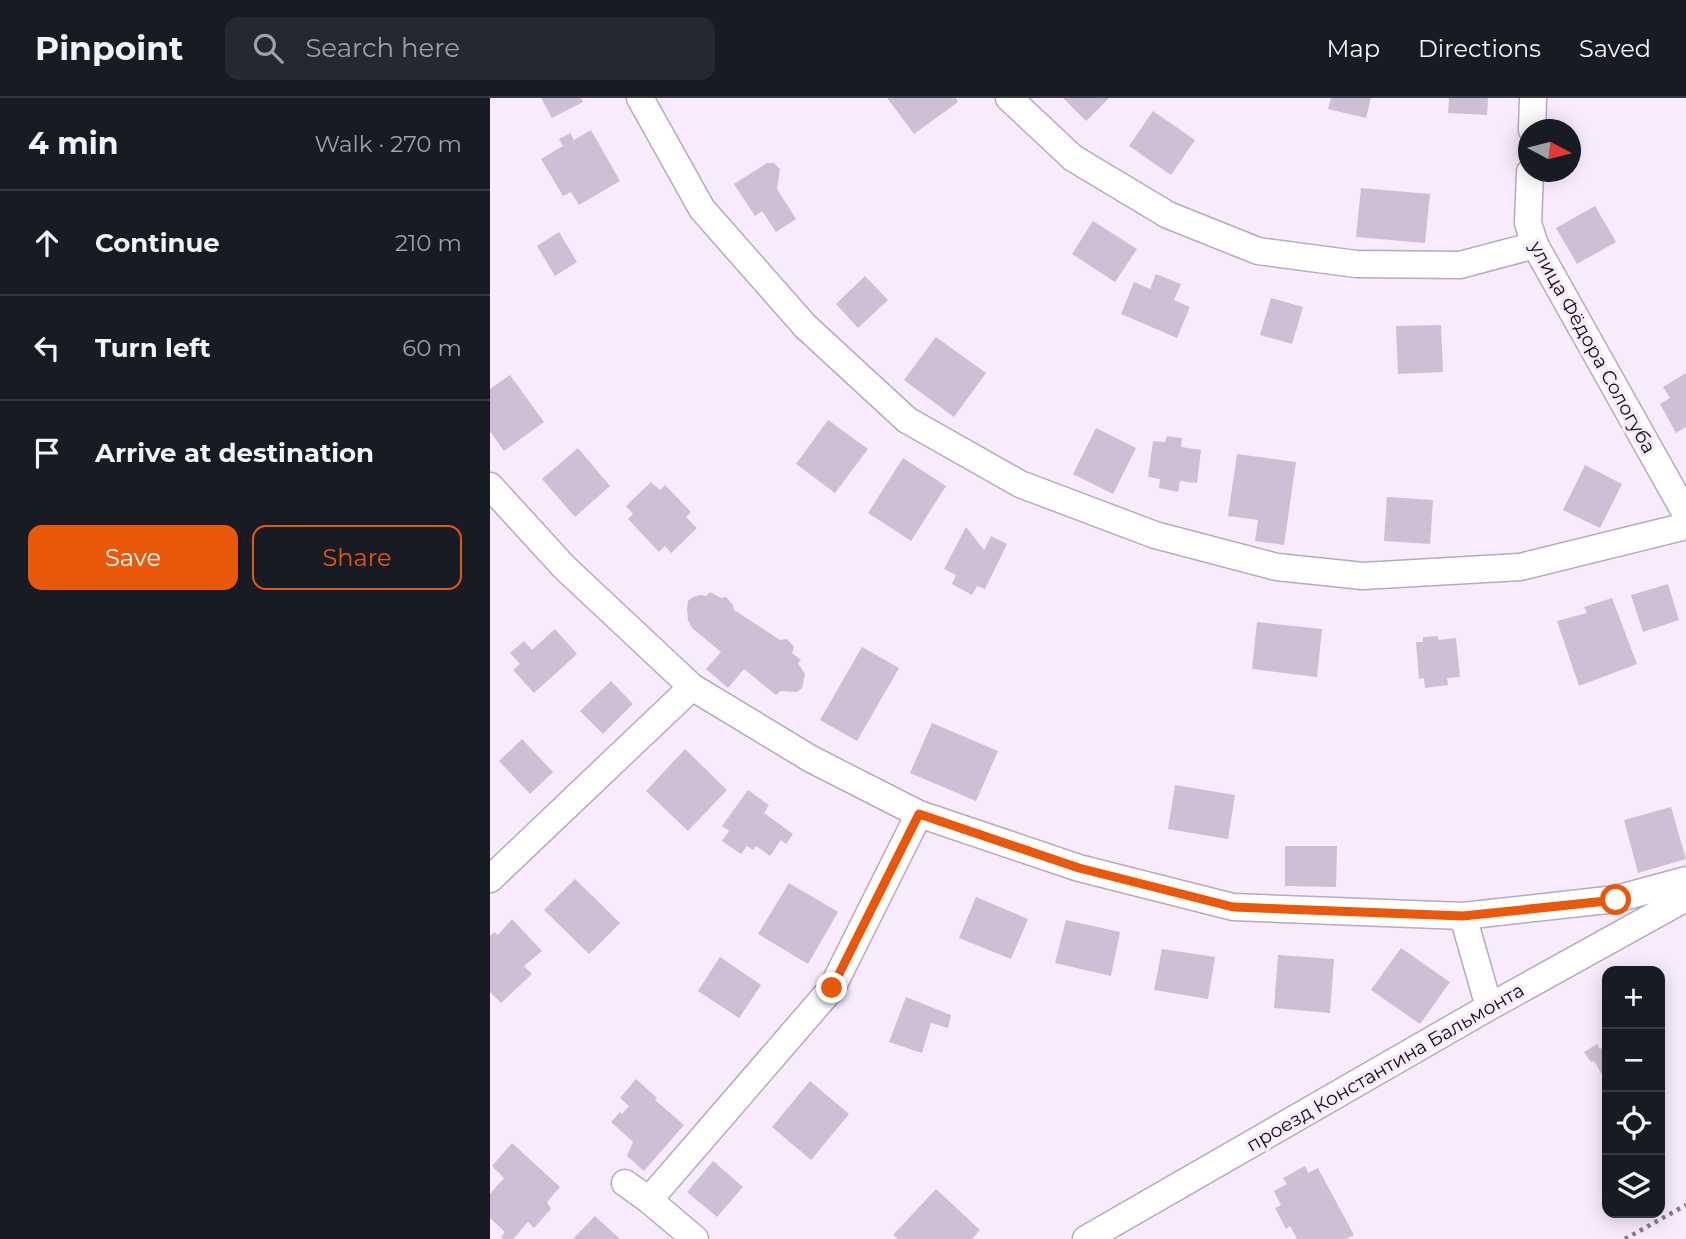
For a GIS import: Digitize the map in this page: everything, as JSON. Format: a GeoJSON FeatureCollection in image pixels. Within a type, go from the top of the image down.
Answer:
{"type":"FeatureCollection","features":[{"type":"Feature","properties":{"kind":"street"},"geometry":{"type":"LineString","coordinates":[[640,98],[702,208],[805,326],[907,420],[1020,484],[1155,535],[1277,566],[1363,576],[1520,567],[1686,526]]}},
{"type":"Feature","properties":{"kind":"street"},"geometry":{"type":"LineString","coordinates":[[1009,98],[1073,158],[1168,215],[1258,251],[1356,264],[1460,265],[1535,246]]}},
{"type":"Feature","properties":{"kind":"street"},"geometry":{"type":"LineString","coordinates":[[1533,119],[1534,98]]}},
{"type":"Feature","properties":{"kind":"street","name":"улица Фёдора Сологуба"},"geometry":{"type":"LineString","coordinates":[[1530,182],[1528,223],[1535,246],[1686,514]]}},
{"type":"Feature","properties":{"kind":"street"},"geometry":{"type":"LineString","coordinates":[[490,486],[564,566],[692,688],[811,759],[919,814],[1079,868],[1233,907],[1463,916],[1616,900],[1686,880]]}},
{"type":"Feature","properties":{"kind":"street"},"geometry":{"type":"LineString","coordinates":[[490,878],[692,688]]}},
{"type":"Feature","properties":{"kind":"street"},"geometry":{"type":"LineString","coordinates":[[649,1200],[832,988],[919,814]]}},
{"type":"Feature","properties":{"kind":"street","name":"проезд Константина Бальмонта"},"geometry":{"type":"LineString","coordinates":[[1086,1239],[1489,1007],[1686,898]]}},
{"type":"Feature","properties":{"kind":"street"},"geometry":{"type":"LineString","coordinates":[[1463,916],[1489,1007]]}},
{"type":"Feature","properties":{"kind":"street"},"geometry":{"type":"LineString","coordinates":[[625,1183],[695,1239]]}},
{"type":"Feature","properties":{"kind":"path"},"geometry":{"type":"LineString","coordinates":[[1625,1239],[1686,1205]]}},
{"type":"Feature","properties":{"kind":"building"},"geometry":{"type":"Polygon","coordinates":[[[541,98],[581,98],[583,102],[552,118],[541,98]]]}},
{"type":"Feature","properties":{"kind":"building"},"geometry":{"type":"Polygon","coordinates":[[[887,98],[956,98],[958,102],[914,134],[887,98]]]}},
{"type":"Feature","properties":{"kind":"building"},"geometry":{"type":"Polygon","coordinates":[[[1063,98],[1109,98],[1086,121],[1063,98]]]}},
{"type":"Feature","properties":{"kind":"building"},"geometry":{"type":"Polygon","coordinates":[[[1331,98],[1371,98],[1366,118],[1328,109],[1331,98]]]}},
{"type":"Feature","properties":{"kind":"building"},"geometry":{"type":"Polygon","coordinates":[[[1449,98],[1488,98],[1487,115],[1448,113],[1449,98]]]}},
{"type":"Feature","properties":{"kind":"building"},"geometry":{"type":"Polygon","coordinates":[[[1153,111],[1195,140],[1171,175],[1129,146],[1153,111]]]}},
{"type":"Feature","properties":{"kind":"building"},"geometry":{"type":"Polygon","coordinates":[[[591,130],[620,181],[579,205],[571,192],[563,196],[541,159],[563,146],[559,139],[570,133],[574,140],[591,130]]]}},
{"type":"Feature","properties":{"kind":"building"},"geometry":{"type":"Polygon","coordinates":[[[767,163],[774,163],[780,169],[777,189],[796,219],[776,232],[762,211],[755,216],[734,184],[767,163]]]}},
{"type":"Feature","properties":{"kind":"building"},"geometry":{"type":"Polygon","coordinates":[[[1361,188],[1430,194],[1425,243],[1356,237],[1361,188]]]}},
{"type":"Feature","properties":{"kind":"building"},"geometry":{"type":"Polygon","coordinates":[[[1595,206],[1616,242],[1577,264],[1556,228],[1595,206]]]}},
{"type":"Feature","properties":{"kind":"building"},"geometry":{"type":"Polygon","coordinates":[[[1093,221],[1137,249],[1115,282],[1072,254],[1093,221]]]}},
{"type":"Feature","properties":{"kind":"building"},"geometry":{"type":"Polygon","coordinates":[[[559,232],[577,262],[555,276],[537,246],[559,232]]]}},
{"type":"Feature","properties":{"kind":"building"},"geometry":{"type":"Polygon","coordinates":[[[1156,274],[1181,284],[1174,300],[1190,307],[1177,338],[1121,314],[1134,282],[1150,289],[1156,274]]]}},
{"type":"Feature","properties":{"kind":"building"},"geometry":{"type":"Polygon","coordinates":[[[865,276],[888,300],[858,328],[836,304],[865,276]]]}},
{"type":"Feature","properties":{"kind":"building"},"geometry":{"type":"Polygon","coordinates":[[[1271,298],[1303,307],[1292,344],[1260,335],[1271,298]]]}},
{"type":"Feature","properties":{"kind":"building"},"geometry":{"type":"Polygon","coordinates":[[[1441,325],[1443,372],[1398,374],[1396,326],[1441,325]]]}},
{"type":"Feature","properties":{"kind":"building"},"geometry":{"type":"Polygon","coordinates":[[[936,337],[986,373],[954,417],[904,380],[936,337]]]}},
{"type":"Feature","properties":{"kind":"building"},"geometry":{"type":"Polygon","coordinates":[[[1686,373],[1686,427],[1676,433],[1660,404],[1670,398],[1663,387],[1686,373]]]}},
{"type":"Feature","properties":{"kind":"building"},"geometry":{"type":"Polygon","coordinates":[[[510,375],[544,422],[504,451],[490,431],[490,389],[510,375]]]}},
{"type":"Feature","properties":{"kind":"building"},"geometry":{"type":"Polygon","coordinates":[[[828,420],[868,449],[835,493],[796,464],[828,420]]]}},
{"type":"Feature","properties":{"kind":"building"},"geometry":{"type":"Polygon","coordinates":[[[1096,428],[1136,448],[1113,494],[1073,474],[1096,428]]]}},
{"type":"Feature","properties":{"kind":"building"},"geometry":{"type":"Polygon","coordinates":[[[1167,436],[1182,438],[1181,447],[1201,450],[1197,483],[1180,481],[1178,492],[1159,488],[1160,479],[1148,477],[1153,441],[1165,442],[1167,436]]]}},
{"type":"Feature","properties":{"kind":"building"},"geometry":{"type":"Polygon","coordinates":[[[578,448],[610,486],[575,517],[542,479],[578,448]]]}},
{"type":"Feature","properties":{"kind":"building"},"geometry":{"type":"Polygon","coordinates":[[[1237,454],[1296,462],[1284,545],[1255,541],[1258,520],[1228,516],[1237,454]]]}},
{"type":"Feature","properties":{"kind":"building"},"geometry":{"type":"Polygon","coordinates":[[[903,458],[946,486],[911,541],[868,513],[903,458]]]}},
{"type":"Feature","properties":{"kind":"building"},"geometry":{"type":"Polygon","coordinates":[[[1585,465],[1622,484],[1600,528],[1563,510],[1585,465]]]}},
{"type":"Feature","properties":{"kind":"building"},"geometry":{"type":"Polygon","coordinates":[[[651,482],[660,490],[665,485],[691,512],[686,517],[697,528],[671,553],[665,546],[659,552],[628,519],[633,514],[626,506],[651,482]]]}},
{"type":"Feature","properties":{"kind":"building"},"geometry":{"type":"Polygon","coordinates":[[[1387,497],[1433,500],[1430,544],[1384,541],[1387,497]]]}},
{"type":"Feature","properties":{"kind":"building"},"geometry":{"type":"Polygon","coordinates":[[[966,527],[984,550],[991,536],[1007,544],[985,589],[977,586],[972,595],[952,584],[956,575],[944,569],[966,527]]]}},
{"type":"Feature","properties":{"kind":"building"},"geometry":{"type":"Polygon","coordinates":[[[1668,584],[1679,620],[1643,632],[1631,595],[1668,584]]]}},
{"type":"Feature","properties":{"kind":"building"},"geometry":{"type":"Polygon","coordinates":[[[710,592],[721,598],[726,597],[734,610],[780,640],[787,639],[794,647],[792,653],[801,660],[798,663],[805,674],[802,688],[797,692],[781,691],[776,695],[744,669],[728,688],[706,669],[721,652],[692,628],[687,609],[688,601],[693,597],[706,596],[710,592]]]}},
{"type":"Feature","properties":{"kind":"building"},"geometry":{"type":"Polygon","coordinates":[[[1612,598],[1637,664],[1579,686],[1557,621],[1587,613],[1584,607],[1612,598]]]}},
{"type":"Feature","properties":{"kind":"building"},"geometry":{"type":"Polygon","coordinates":[[[1257,622],[1322,629],[1317,677],[1252,669],[1257,622]]]}},
{"type":"Feature","properties":{"kind":"building"},"geometry":{"type":"Polygon","coordinates":[[[555,629],[577,654],[534,693],[513,670],[520,664],[510,653],[524,641],[532,650],[555,629]]]}},
{"type":"Feature","properties":{"kind":"building"},"geometry":{"type":"Polygon","coordinates":[[[1438,636],[1438,640],[1456,638],[1460,677],[1447,678],[1448,685],[1425,688],[1424,678],[1419,679],[1416,642],[1423,642],[1423,637],[1438,636]]]}},
{"type":"Feature","properties":{"kind":"building"},"geometry":{"type":"Polygon","coordinates":[[[862,647],[899,668],[857,741],[820,720],[862,647]]]}},
{"type":"Feature","properties":{"kind":"building"},"geometry":{"type":"Polygon","coordinates":[[[611,681],[633,704],[603,734],[580,711],[611,681]]]}},
{"type":"Feature","properties":{"kind":"building"},"geometry":{"type":"Polygon","coordinates":[[[932,723],[998,751],[976,801],[910,773],[932,723]]]}},
{"type":"Feature","properties":{"kind":"building"},"geometry":{"type":"Polygon","coordinates":[[[522,739],[553,772],[530,794],[499,761],[522,739]]]}},
{"type":"Feature","properties":{"kind":"building"},"geometry":{"type":"Polygon","coordinates":[[[685,749],[727,790],[688,831],[646,791],[685,749]]]}},
{"type":"Feature","properties":{"kind":"building"},"geometry":{"type":"Polygon","coordinates":[[[1175,785],[1235,795],[1228,839],[1168,829],[1175,785]]]}},
{"type":"Feature","properties":{"kind":"building"},"geometry":{"type":"Polygon","coordinates":[[[748,790],[769,805],[764,813],[793,834],[786,844],[781,840],[770,856],[756,846],[753,850],[747,846],[741,854],[722,841],[729,831],[722,826],[748,790]]]}},
{"type":"Feature","properties":{"kind":"building"},"geometry":{"type":"Polygon","coordinates":[[[1671,807],[1686,859],[1638,873],[1624,820],[1671,807]]]}},
{"type":"Feature","properties":{"kind":"building"},"geometry":{"type":"Polygon","coordinates":[[[1285,846],[1337,846],[1336,887],[1285,886],[1285,846]]]}},
{"type":"Feature","properties":{"kind":"building"},"geometry":{"type":"Polygon","coordinates":[[[575,879],[620,923],[589,954],[544,910],[575,879]]]}},
{"type":"Feature","properties":{"kind":"building"},"geometry":{"type":"Polygon","coordinates":[[[789,883],[838,912],[808,964],[758,934],[789,883]]]}},
{"type":"Feature","properties":{"kind":"building"},"geometry":{"type":"Polygon","coordinates":[[[976,897],[1028,919],[1011,959],[959,938],[976,897]]]}},
{"type":"Feature","properties":{"kind":"building"},"geometry":{"type":"Polygon","coordinates":[[[512,919],[542,951],[524,966],[532,974],[501,1003],[490,992],[490,936],[494,932],[498,935],[512,919]]]}},
{"type":"Feature","properties":{"kind":"building"},"geometry":{"type":"Polygon","coordinates":[[[1066,920],[1120,932],[1111,976],[1055,963],[1066,920]]]}},
{"type":"Feature","properties":{"kind":"building"},"geometry":{"type":"Polygon","coordinates":[[[1401,948],[1450,982],[1420,1024],[1371,990],[1401,948]]]}},
{"type":"Feature","properties":{"kind":"building"},"geometry":{"type":"Polygon","coordinates":[[[1162,949],[1215,957],[1208,999],[1154,990],[1162,949]]]}},
{"type":"Feature","properties":{"kind":"building"},"geometry":{"type":"Polygon","coordinates":[[[1278,955],[1334,959],[1330,1013],[1274,1008],[1278,955]]]}},
{"type":"Feature","properties":{"kind":"building"},"geometry":{"type":"Polygon","coordinates":[[[720,957],[761,985],[739,1018],[698,991],[720,957]]]}},
{"type":"Feature","properties":{"kind":"building"},"geometry":{"type":"Polygon","coordinates":[[[906,997],[951,1015],[948,1028],[931,1023],[922,1053],[889,1042],[906,997]]]}},
{"type":"Feature","properties":{"kind":"building"},"geometry":{"type":"Polygon","coordinates":[[[1597,1044],[1600,1049],[1602,1048],[1602,1075],[1594,1061],[1591,1062],[1584,1052],[1597,1044]]]}},
{"type":"Feature","properties":{"kind":"building"},"geometry":{"type":"Polygon","coordinates":[[[636,1079],[684,1125],[644,1171],[627,1156],[633,1142],[611,1122],[629,1106],[620,1098],[636,1079]]]}},
{"type":"Feature","properties":{"kind":"building"},"geometry":{"type":"Polygon","coordinates":[[[810,1081],[849,1114],[811,1160],[772,1127],[810,1081]]]}},
{"type":"Feature","properties":{"kind":"building"},"geometry":{"type":"Polygon","coordinates":[[[512,1143],[560,1187],[547,1202],[551,1209],[534,1228],[528,1222],[513,1239],[504,1239],[501,1237],[505,1232],[490,1218],[490,1194],[504,1178],[492,1166],[512,1143]]]}},
{"type":"Feature","properties":{"kind":"building"},"geometry":{"type":"Polygon","coordinates":[[[713,1161],[743,1187],[717,1217],[687,1192],[713,1161]]]}},
{"type":"Feature","properties":{"kind":"building"},"geometry":{"type":"Polygon","coordinates":[[[1305,1166],[1308,1173],[1318,1168],[1354,1235],[1346,1239],[1297,1239],[1290,1226],[1286,1229],[1275,1208],[1281,1205],[1274,1191],[1287,1184],[1283,1178],[1305,1166]]]}},
{"type":"Feature","properties":{"kind":"building"},"geometry":{"type":"Polygon","coordinates":[[[936,1189],[980,1230],[972,1239],[898,1239],[893,1235],[936,1189]]]}},
{"type":"Feature","properties":{"kind":"building"},"geometry":{"type":"Polygon","coordinates":[[[595,1216],[620,1239],[573,1239],[595,1216]]]}},
{"type":"Feature","properties":{"kind":"route"},"geometry":{"type":"LineString","coordinates":[[832,988],[919,814],[1079,868],[1233,907],[1463,916],[1616,900]]}}]}
